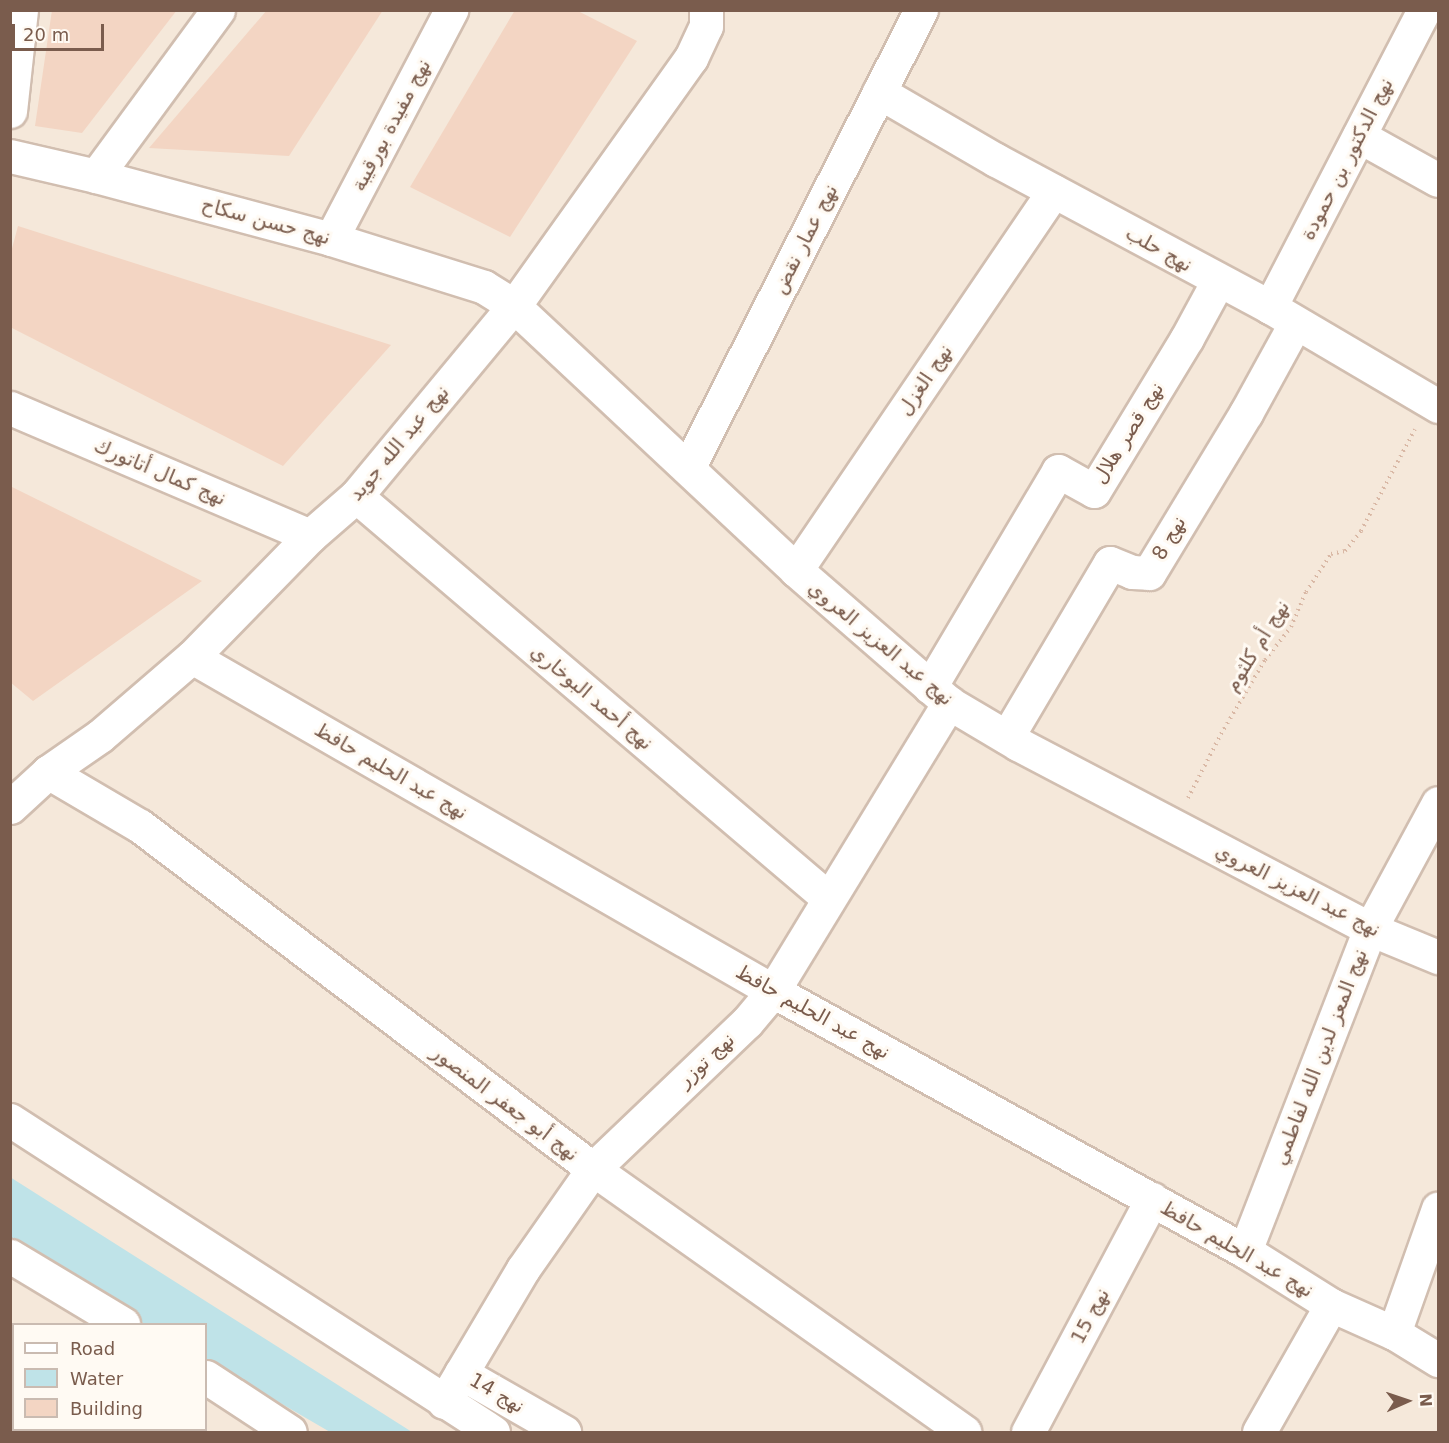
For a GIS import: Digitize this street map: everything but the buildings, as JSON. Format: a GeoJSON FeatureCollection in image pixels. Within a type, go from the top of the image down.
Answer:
{"type":"FeatureCollection","features":[{"type":"Feature","properties":{"kind":"street"},"geometry":{"type":"LineString","coordinates":[[10,111],[21,10]]}},
{"type":"Feature","properties":{"kind":"street"},"geometry":{"type":"LineString","coordinates":[[96,176],[218,10]]}},
{"type":"Feature","properties":{"kind":"street","name":"نهج مفيدة بورقيبة"},"geometry":{"type":"LineString","coordinates":[[331,239],[451,10]]}},
{"type":"Feature","properties":{"kind":"street","name":"نهج عبد الله جويد"},"geometry":{"type":"LineString","coordinates":[[14,798],[99,736],[192,657],[310,536],[356,496],[514,306],[691,58],[706,26],[706,10]]}},
{"type":"Feature","properties":{"kind":"street","name":"نهج عمار نقض"},"geometry":{"type":"LineString","coordinates":[[688,468],[921,10]]}},
{"type":"Feature","properties":{"kind":"street","name":"نهج الدكتور بن حمودة"},"geometry":{"type":"LineString","coordinates":[[1282,316],[1359,136],[1424,10]]}},
{"type":"Feature","properties":{"kind":"street","name":"نهج حلب"},"geometry":{"type":"LineString","coordinates":[[879,92],[1434,403]]}},
{"type":"Feature","properties":{"kind":"street"},"geometry":{"type":"LineString","coordinates":[[1359,136],[1438,180]]}},
{"type":"Feature","properties":{"kind":"street","name":"نهج حسن سكاح"},"geometry":{"type":"LineString","coordinates":[[10,156],[96,176],[331,239],[483,286],[514,306]]}},
{"type":"Feature","properties":{"kind":"street","name":"نهج الغزل"},"geometry":{"type":"LineString","coordinates":[[796,570],[1054,191]]}},
{"type":"Feature","properties":{"kind":"street","name":"نهج قصر هلال"},"geometry":{"type":"LineString","coordinates":[[940,695],[1058,471],[1094,491],[1218,281]]}},
{"type":"Feature","properties":{"kind":"street","name":"نهج عبد العزيز العروي"},"geometry":{"type":"LineString","coordinates":[[514,306],[796,570],[940,695],[1007,737],[1370,929],[1438,957]]}},
{"type":"Feature","properties":{"kind":"street","name":"نهج 8"},"geometry":{"type":"LineString","coordinates":[[1007,737],[1110,562],[1132,572],[1149,573],[1246,414],[1282,316]]}},
{"type":"Feature","properties":{"kind":"street","name":"نهج كمال أتاتورك"},"geometry":{"type":"LineString","coordinates":[[10,408],[310,536]]}},
{"type":"Feature","properties":{"kind":"street","name":"نهج أحمد البوخاري"},"geometry":{"type":"LineString","coordinates":[[356,496],[828,898]]}},
{"type":"Feature","properties":{"kind":"street","name":"نهج عبد الحليم حافظ"},"geometry":{"type":"LineString","coordinates":[[192,657],[773,991],[1245,1251],[1331,1305],[1394,1334],[1438,1360]]}},
{"type":"Feature","properties":{"kind":"street","name":"نهج توزر"},"geometry":{"type":"LineString","coordinates":[[444,1402],[523,1269],[593,1169],[747,1022],[773,991],[828,898],[940,695]]}},
{"type":"Feature","properties":{"kind":"street","name":"نهج أبو جعفر المنصور"},"geometry":{"type":"LineString","coordinates":[[48,772],[140,826],[593,1169],[964,1432]]}},
{"type":"Feature","properties":{"kind":"street","name":"نهج المعز لدين الله لفاطمي"},"geometry":{"type":"LineString","coordinates":[[1245,1251],[1370,929],[1438,803]]}},
{"type":"Feature","properties":{"kind":"street"},"geometry":{"type":"LineString","coordinates":[[11,1121],[493,1432]]}},
{"type":"Feature","properties":{"kind":"street","name":"نهج 15"},"geometry":{"type":"LineString","coordinates":[[1028,1432],[1152,1199]]}},
{"type":"Feature","properties":{"kind":"street"},"geometry":{"type":"LineString","coordinates":[[1394,1334],[1438,1209]]}},
{"type":"Feature","properties":{"kind":"street"},"geometry":{"type":"LineString","coordinates":[[10,1256],[121,1323]]}},
{"type":"Feature","properties":{"kind":"street"},"geometry":{"type":"LineString","coordinates":[[1259,1432],[1331,1305]]}},
{"type":"Feature","properties":{"kind":"street","name":"نهج 14"},"geometry":{"type":"LineString","coordinates":[[461,1372],[564,1432]]}},
{"type":"Feature","properties":{"kind":"street"},"geometry":{"type":"LineString","coordinates":[[207,1378],[274,1428]]}},
{"type":"Feature","properties":{"kind":"path","name":"نهج أم كلثوم"},"geometry":{"type":"LineString","coordinates":[[1174,825],[1227,725],[1265,660],[1291,627],[1306,592],[1330,554],[1345,551],[1361,531],[1434,403]]}},
{"type":"Feature","properties":{"kind":"shaded area"},"geometry":{"type":"Polygon","coordinates":[[[10,11],[1438,11],[1438,1432],[11,1432],[10,11]]]}},
{"type":"Feature","properties":{"kind":"water"},"geometry":{"type":"Polygon","coordinates":[[[10,1177],[412,1432],[330,1432],[207,1361],[207,1323],[143,1323],[11,1246],[10,1177]]]}}]}
